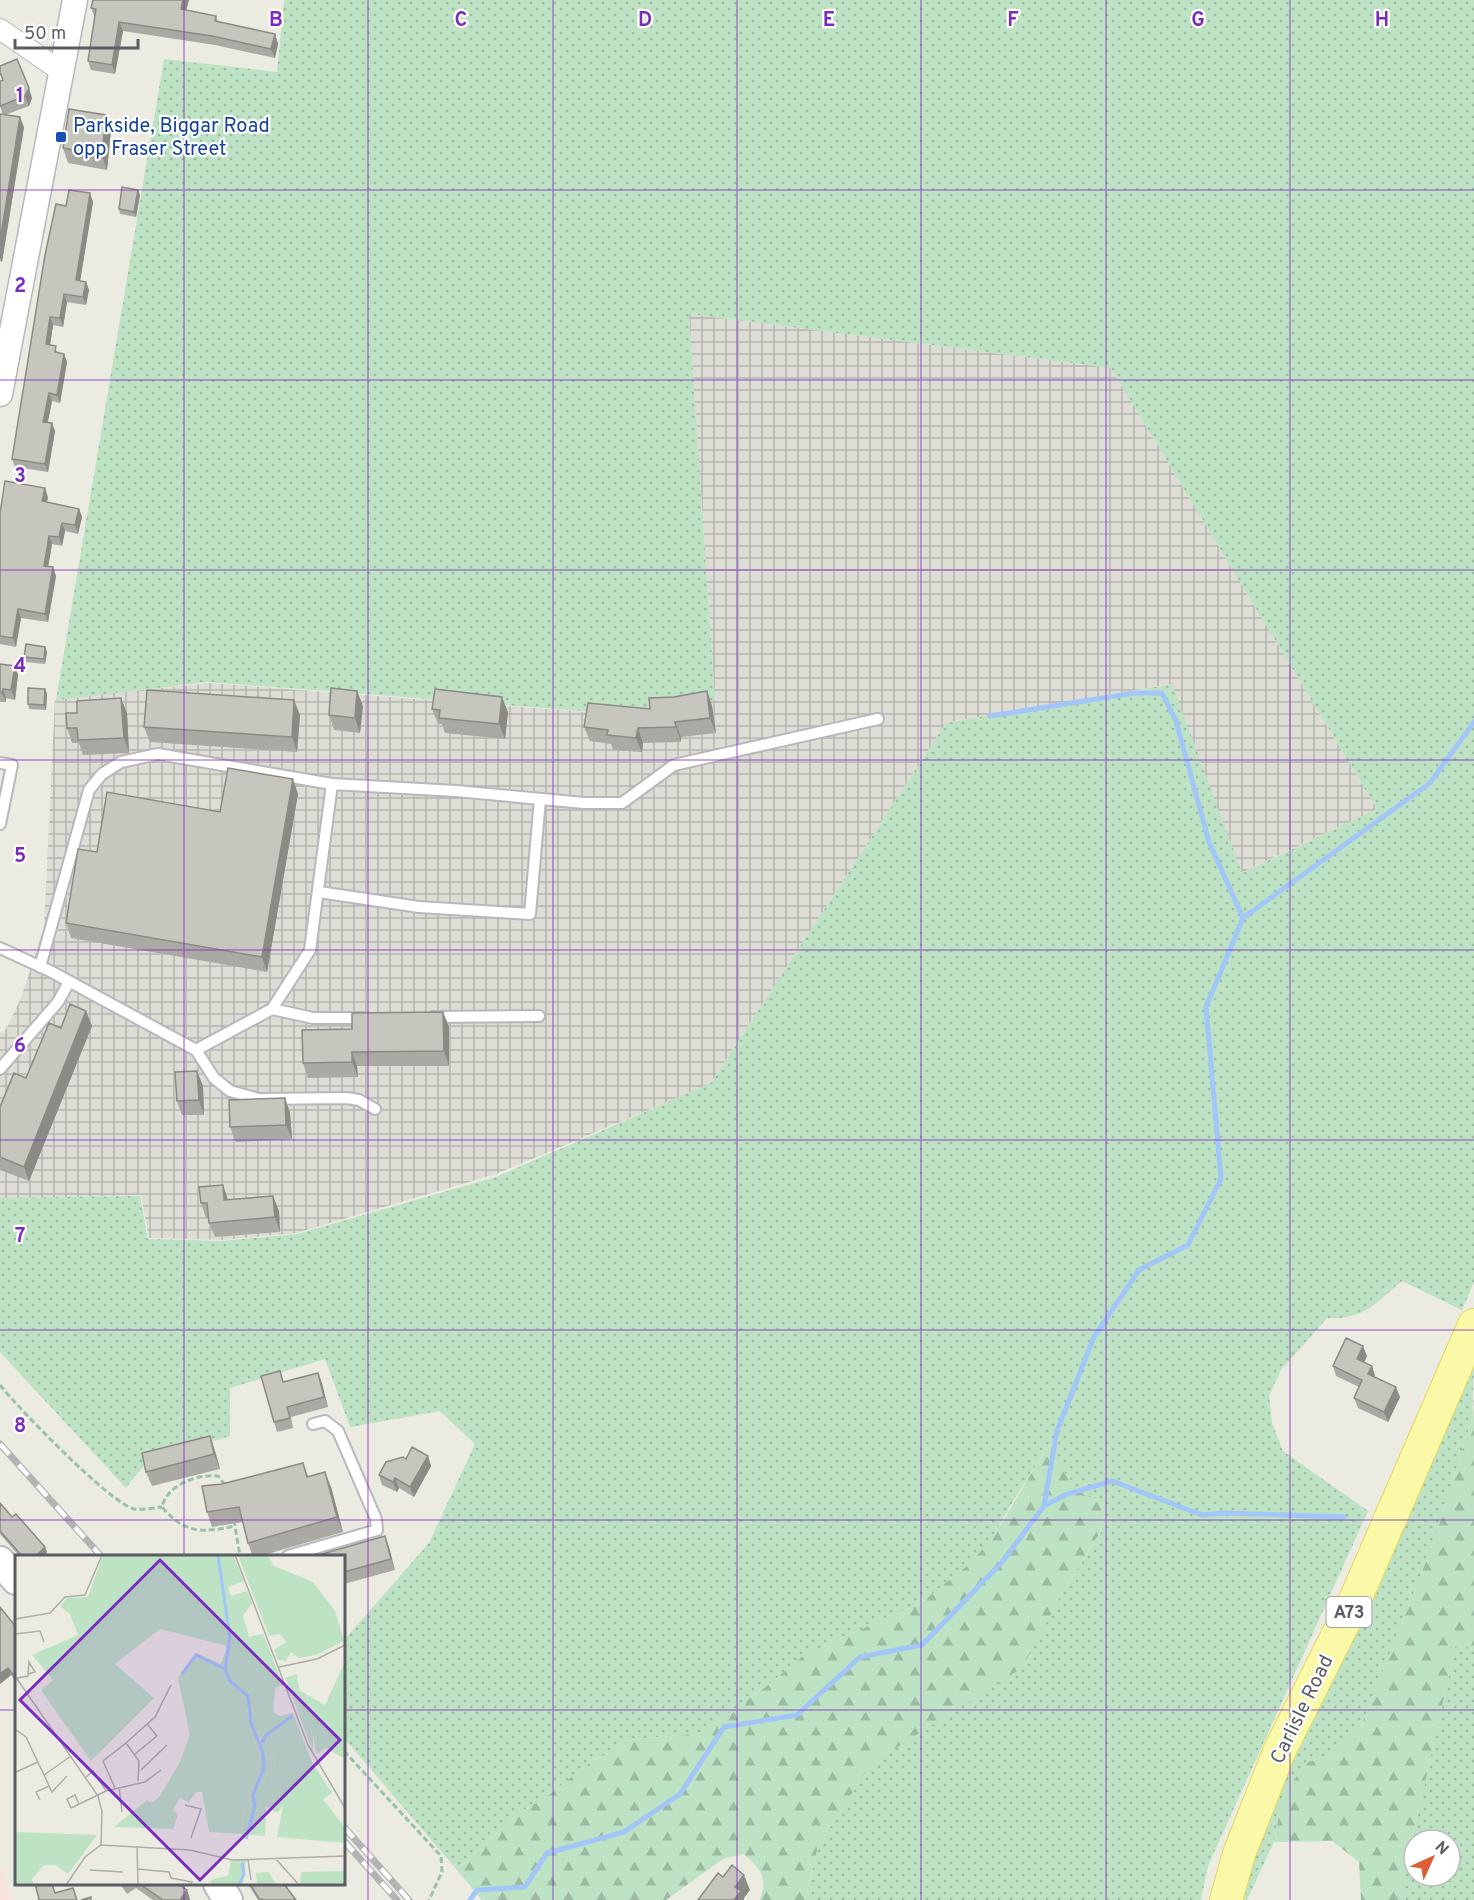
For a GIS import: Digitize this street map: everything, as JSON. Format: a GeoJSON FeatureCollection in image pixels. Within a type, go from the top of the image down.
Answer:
{"type":"FeatureCollection","features":[{"type":"Feature","properties":{"kind":"main road","name":"Carlisle Road"},"geometry":{"type":"LineString","coordinates":[[1226,1900],[1239,1854],[1279,1752],[1355,1600],[1474,1325]]}},
{"type":"Feature","properties":{"kind":"main road"},"geometry":{"type":"LineString","coordinates":[[0,1561],[15,1579]]}},
{"type":"Feature","properties":{"kind":"main road"},"geometry":{"type":"LineString","coordinates":[[219,1885],[228,1900]]}},
{"type":"Feature","properties":{"kind":"street"},"geometry":{"type":"LineString","coordinates":[[0,393],[75,0]]}},
{"type":"Feature","properties":{"kind":"street"},"geometry":{"type":"LineString","coordinates":[[0,29],[62,72]]}},
{"type":"Feature","properties":{"kind":"lane"},"geometry":{"type":"LineString","coordinates":[[40,967],[89,790],[102,774],[121,762],[158,754],[332,784],[622,803],[674,765],[878,719]]}},
{"type":"Feature","properties":{"kind":"lane"},"geometry":{"type":"LineString","coordinates":[[0,763],[12,765],[0,824]]}},
{"type":"Feature","properties":{"kind":"lane"},"geometry":{"type":"LineString","coordinates":[[196,1050],[272,1009],[310,950],[332,784]]}},
{"type":"Feature","properties":{"kind":"lane"},"geometry":{"type":"LineString","coordinates":[[319,892],[419,907],[530,914],[540,799]]}},
{"type":"Feature","properties":{"kind":"lane"},"geometry":{"type":"LineString","coordinates":[[0,948],[69,981],[196,1050],[214,1078],[230,1091],[259,1099],[347,1098],[359,1100],[375,1109]]}},
{"type":"Feature","properties":{"kind":"lane"},"geometry":{"type":"LineString","coordinates":[[0,1069],[58,1002],[69,981]]}},
{"type":"Feature","properties":{"kind":"lane"},"geometry":{"type":"LineString","coordinates":[[272,1009],[313,1018],[384,1018]]}},
{"type":"Feature","properties":{"kind":"lane"},"geometry":{"type":"LineString","coordinates":[[420,1017],[539,1016]]}},
{"type":"Feature","properties":{"kind":"lane"},"geometry":{"type":"LineString","coordinates":[[295,1555],[377,1530],[376,1519],[338,1431],[325,1421],[313,1424]]}},
{"type":"Feature","properties":{"kind":"path"},"geometry":{"type":"LineString","coordinates":[[0,1385],[47,1436],[116,1500],[134,1509],[162,1507]]}},
{"type":"Feature","properties":{"kind":"path"},"geometry":{"type":"LineString","coordinates":[[162,1507],[164,1496],[174,1487],[207,1475],[218,1476],[229,1491]]}},
{"type":"Feature","properties":{"kind":"path"},"geometry":{"type":"LineString","coordinates":[[162,1507],[173,1520],[192,1530],[212,1531],[235,1526]]}},
{"type":"Feature","properties":{"kind":"path"},"geometry":{"type":"LineString","coordinates":[[234,1516],[240,1555]]}},
{"type":"Feature","properties":{"kind":"path"},"geometry":{"type":"LineString","coordinates":[[345,1752],[441,1856],[442,1872],[429,1900]]}},
{"type":"Feature","properties":{"kind":"shaded area"},"geometry":{"type":"Polygon","coordinates":[[[689,314],[1111,368],[1377,809],[1241,873],[1171,684],[946,723],[710,1084],[496,1174],[296,1233],[223,1240],[149,1238],[141,1195],[0,1199],[0,1032],[4,1033],[21,998],[44,928],[55,699],[210,683],[625,715],[715,700],[689,314]]]}},
{"type":"Feature","properties":{"kind":"shaded area"},"geometry":{"type":"Polygon","coordinates":[[[0,1862],[12,1900],[0,1900],[0,1862]]]}},
{"type":"Feature","properties":{"kind":"green space"},"geometry":{"type":"Polygon","coordinates":[[[284,0],[1474,0],[1474,1282],[1462,1310],[1402,1281],[1377,1303],[1360,1313],[1340,1318],[1327,1318],[1281,1370],[1269,1396],[1272,1423],[1283,1451],[1368,1511],[1208,1866],[1201,1900],[810,1900],[807,1892],[818,1846],[871,1764],[913,1735],[1064,1590],[1101,1532],[1106,1506],[1080,1492],[1046,1449],[992,1539],[967,1566],[922,1602],[804,1655],[767,1686],[699,1734],[634,1739],[588,1764],[545,1798],[520,1812],[457,1870],[345,1739],[345,1639],[429,1543],[475,1444],[440,1411],[350,1427],[325,1359],[230,1388],[230,1436],[145,1464],[126,1488],[0,1352],[0,1198],[140,1196],[148,1239],[222,1241],[297,1234],[496,1177],[711,1083],[946,723],[1172,684],[1242,873],[1377,809],[1111,368],[689,314],[715,700],[622,714],[208,682],[56,700],[164,59],[277,72],[284,0]]]}},
{"type":"Feature","properties":{"kind":"green space"},"geometry":{"type":"Polygon","coordinates":[[[1474,1364],[1472,1420],[1434,1541],[1360,1729],[1334,1754],[1308,1762],[1283,1794],[1274,1842],[1247,1900],[1243,1900],[1265,1816],[1474,1364]]]}},
{"type":"Feature","properties":{"kind":"green space"},"geometry":{"type":"Polygon","coordinates":[[[1474,1401],[1474,1649],[1456,1644],[1415,1828],[1402,1828],[1402,1888],[1405,1888],[1405,1900],[1361,1900],[1359,1862],[1332,1841],[1274,1842],[1283,1794],[1308,1762],[1334,1754],[1360,1729],[1434,1541],[1472,1420],[1474,1401]]]}},
{"type":"Feature","properties":{"kind":"green space"},"geometry":{"type":"Polygon","coordinates":[[[1046,1449],[1080,1492],[1106,1506],[1101,1531],[1064,1590],[1022,1668],[871,1764],[818,1846],[807,1891],[810,1900],[760,1900],[763,1879],[755,1865],[744,1854],[723,1859],[666,1900],[482,1900],[457,1870],[520,1812],[545,1798],[588,1764],[634,1739],[699,1734],[767,1686],[804,1655],[922,1602],[967,1566],[992,1539],[1046,1449]]]}},
{"type":"Feature","properties":{"kind":"green space"},"geometry":{"type":"Polygon","coordinates":[[[1456,1643],[1474,1649],[1474,1900],[1405,1900],[1405,1888],[1462,1888],[1462,1828],[1415,1828],[1456,1643]]]}},
{"type":"Feature","properties":{"kind":"building"},"geometry":{"type":"Polygon","coordinates":[[[93,0],[183,0],[181,9],[216,16],[215,21],[275,34],[271,49],[212,36],[119,22],[112,65],[88,61],[96,9],[91,8],[93,0]]]}},
{"type":"Feature","properties":{"kind":"building"},"geometry":{"type":"Polygon","coordinates":[[[17,59],[29,88],[25,96],[0,106],[0,81],[3,80],[0,66],[17,59]]]}},
{"type":"Feature","properties":{"kind":"building"},"geometry":{"type":"Polygon","coordinates":[[[69,109],[106,115],[102,155],[63,148],[69,109]]]}},
{"type":"Feature","properties":{"kind":"building"},"geometry":{"type":"Polygon","coordinates":[[[0,114],[20,117],[0,241],[0,114]]]}},
{"type":"Feature","properties":{"kind":"building"},"geometry":{"type":"Polygon","coordinates":[[[122,187],[138,190],[134,212],[119,209],[122,187]]]}},
{"type":"Feature","properties":{"kind":"building"},"geometry":{"type":"Polygon","coordinates":[[[69,190],[90,193],[76,280],[86,282],[83,297],[64,294],[60,318],[50,317],[46,344],[56,346],[55,352],[64,354],[57,395],[49,393],[43,422],[52,423],[45,464],[12,459],[45,255],[56,204],[66,206],[69,190]]]}},
{"type":"Feature","properties":{"kind":"building"},"geometry":{"type":"Polygon","coordinates":[[[5,481],[45,488],[42,501],[79,509],[75,525],[62,523],[59,537],[49,536],[44,566],[53,567],[45,614],[18,609],[13,638],[0,636],[0,513],[5,481]]]}},
{"type":"Feature","properties":{"kind":"building"},"geometry":{"type":"Polygon","coordinates":[[[26,644],[45,647],[44,659],[24,657],[26,644]]]}},
{"type":"Feature","properties":{"kind":"building"},"geometry":{"type":"Polygon","coordinates":[[[0,664],[15,666],[11,690],[3,689],[2,693],[0,693],[0,664]]]}},
{"type":"Feature","properties":{"kind":"building"},"geometry":{"type":"Polygon","coordinates":[[[28,688],[45,689],[44,705],[28,704],[28,688]]]}},
{"type":"Feature","properties":{"kind":"building"},"geometry":{"type":"Polygon","coordinates":[[[331,688],[357,691],[355,718],[329,715],[331,688]]]}},
{"type":"Feature","properties":{"kind":"building"},"geometry":{"type":"Polygon","coordinates":[[[435,689],[502,697],[499,724],[439,718],[440,710],[432,709],[435,689]]]}},
{"type":"Feature","properties":{"kind":"building"},"geometry":{"type":"Polygon","coordinates":[[[147,690],[294,700],[292,737],[144,727],[147,690]]]}},
{"type":"Feature","properties":{"kind":"building"},"geometry":{"type":"Polygon","coordinates":[[[707,691],[710,718],[675,722],[676,727],[638,728],[636,738],[607,735],[608,730],[584,727],[588,703],[650,709],[649,698],[674,697],[707,691]]]}},
{"type":"Feature","properties":{"kind":"building"},"geometry":{"type":"Polygon","coordinates":[[[121,698],[124,738],[78,740],[77,728],[67,728],[66,713],[77,713],[77,701],[121,698]]]}},
{"type":"Feature","properties":{"kind":"building"},"geometry":{"type":"Polygon","coordinates":[[[228,768],[293,779],[262,957],[66,923],[78,849],[97,852],[107,792],[220,812],[228,768]]]}},
{"type":"Feature","properties":{"kind":"building"},"geometry":{"type":"Polygon","coordinates":[[[70,1004],[86,1011],[24,1167],[0,1157],[0,1107],[14,1073],[26,1078],[49,1023],[61,1028],[70,1004]]]}},
{"type":"Feature","properties":{"kind":"building"},"geometry":{"type":"Polygon","coordinates":[[[443,1012],[444,1051],[352,1052],[352,1062],[303,1063],[302,1030],[352,1029],[352,1013],[443,1012]]]}},
{"type":"Feature","properties":{"kind":"building"},"geometry":{"type":"Polygon","coordinates":[[[197,1071],[199,1100],[177,1101],[175,1072],[197,1071]]]}},
{"type":"Feature","properties":{"kind":"building"},"geometry":{"type":"Polygon","coordinates":[[[285,1098],[286,1125],[230,1127],[229,1100],[285,1098]]]}},
{"type":"Feature","properties":{"kind":"building"},"geometry":{"type":"Polygon","coordinates":[[[223,1185],[224,1200],[273,1196],[275,1217],[209,1223],[207,1203],[201,1203],[199,1187],[223,1185]]]}},
{"type":"Feature","properties":{"kind":"building"},"geometry":{"type":"Polygon","coordinates":[[[1346,1338],[1363,1346],[1357,1359],[1372,1366],[1368,1374],[1396,1387],[1384,1412],[1354,1398],[1362,1380],[1333,1366],[1346,1338]]]}},
{"type":"Feature","properties":{"kind":"building"},"geometry":{"type":"Polygon","coordinates":[[[280,1371],[283,1382],[318,1373],[324,1397],[287,1407],[290,1418],[274,1422],[261,1376],[280,1371]]]}},
{"type":"Feature","properties":{"kind":"building"},"geometry":{"type":"Polygon","coordinates":[[[210,1436],[214,1454],[146,1472],[142,1453],[210,1436]]]}},
{"type":"Feature","properties":{"kind":"building"},"geometry":{"type":"Polygon","coordinates":[[[412,1447],[428,1456],[410,1487],[395,1478],[393,1482],[379,1475],[386,1462],[403,1457],[406,1459],[412,1447]]]}},
{"type":"Feature","properties":{"kind":"building"},"geometry":{"type":"Polygon","coordinates":[[[303,1463],[307,1477],[325,1472],[337,1517],[248,1543],[239,1507],[207,1512],[202,1486],[222,1484],[303,1463]]]}},
{"type":"Feature","properties":{"kind":"building"},"geometry":{"type":"Polygon","coordinates":[[[0,1503],[12,1517],[16,1514],[45,1547],[37,1555],[21,1555],[0,1531],[0,1503]]]}},
{"type":"Feature","properties":{"kind":"building"},"geometry":{"type":"Polygon","coordinates":[[[385,1536],[391,1559],[345,1572],[345,1555],[319,1555],[385,1536]]]}},
{"type":"Feature","properties":{"kind":"building"},"geometry":{"type":"Polygon","coordinates":[[[0,1607],[15,1626],[15,1677],[8,1668],[0,1674],[0,1607]]]}},
{"type":"Feature","properties":{"kind":"building"},"geometry":{"type":"Polygon","coordinates":[[[732,1865],[744,1875],[735,1887],[741,1891],[734,1900],[698,1900],[718,1873],[723,1877],[732,1865]]]}},
{"type":"Feature","properties":{"kind":"building"},"geometry":{"type":"Polygon","coordinates":[[[35,1885],[52,1885],[55,1893],[73,1888],[77,1900],[38,1900],[35,1885]]]}},
{"type":"Feature","properties":{"kind":"building"},"geometry":{"type":"Polygon","coordinates":[[[141,1885],[180,1885],[187,1890],[180,1900],[163,1900],[141,1885]]]}},
{"type":"Feature","properties":{"kind":"building"},"geometry":{"type":"Polygon","coordinates":[[[251,1885],[285,1885],[296,1900],[262,1899],[260,1900],[251,1885]]]}},
{"type":"Feature","properties":{"kind":"waterway"},"geometry":{"type":"LineString","coordinates":[[990,716],[1134,693],[1162,693],[1176,721],[1209,842],[1243,918]]}},
{"type":"Feature","properties":{"kind":"waterway"},"geometry":{"type":"LineString","coordinates":[[470,1900],[477,1890],[525,1887],[547,1853],[624,1832],[680,1794],[724,1727],[797,1715],[860,1657],[922,1645],[1002,1562],[1044,1506],[1057,1431],[1094,1337],[1139,1270],[1188,1245],[1221,1179],[1206,1007],[1243,918],[1430,783],[1474,722]]}},
{"type":"Feature","properties":{"kind":"waterway"},"geometry":{"type":"LineString","coordinates":[[1044,1506],[1065,1495],[1112,1481],[1202,1515],[1223,1513],[1344,1517]]}},
{"type":"Feature","properties":{"kind":"railway"},"geometry":{"type":"LineString","coordinates":[[0,1444],[100,1555]]}},
{"type":"Feature","properties":{"kind":"railway"},"geometry":{"type":"LineString","coordinates":[[345,1828],[409,1900]]}},
{"type":"Feature","properties":{"kind":"railway"},"geometry":{"type":"LineString","coordinates":[[345,1842],[397,1900]]}},
{"type":"Feature","properties":{"kind":"place","name":"Parkside, Biggar Road opp Fraser Street"},"geometry":{"type":"Point","coordinates":[61,137]}}]}
